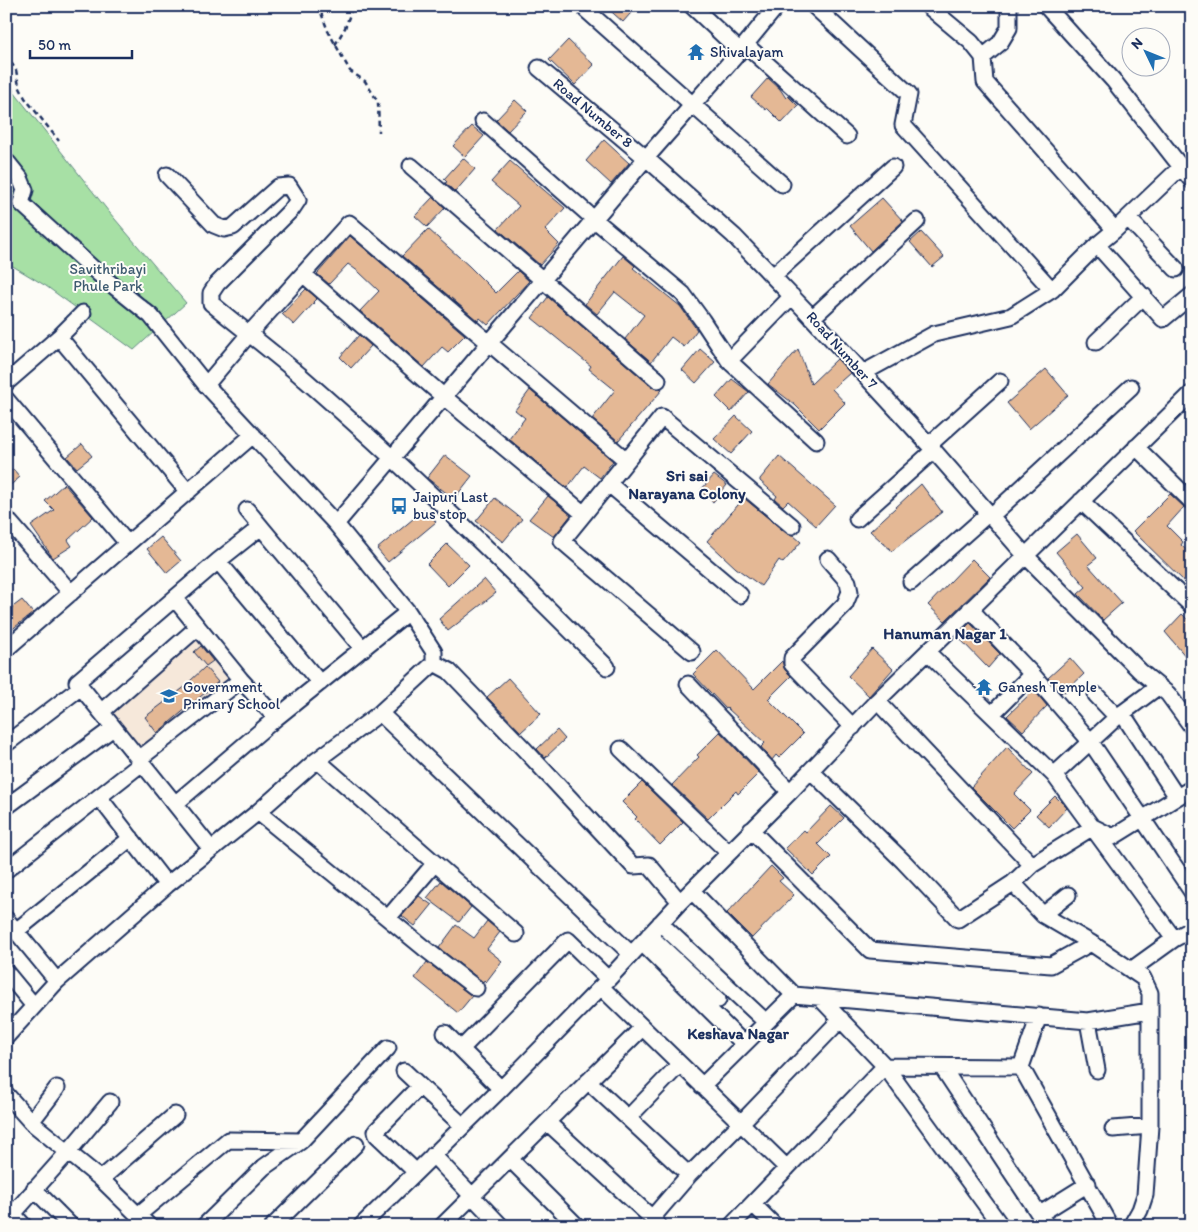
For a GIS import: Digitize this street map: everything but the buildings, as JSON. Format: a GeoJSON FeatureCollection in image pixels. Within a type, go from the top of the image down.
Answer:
{"type":"FeatureCollection","features":[{"type":"Feature","properties":{"kind":"street"},"geometry":{"type":"LineString","coordinates":[[692,6],[847,136]]}},
{"type":"Feature","properties":{"kind":"street"},"geometry":{"type":"LineString","coordinates":[[336,524],[777,6]]}},
{"type":"Feature","properties":{"kind":"street"},"geometry":{"type":"LineString","coordinates":[[814,6],[909,94],[903,125],[1052,290]]}},
{"type":"Feature","properties":{"kind":"street"},"geometry":{"type":"LineString","coordinates":[[928,6],[971,42],[983,57],[985,82],[1115,230]]}},
{"type":"Feature","properties":{"kind":"street"},"geometry":{"type":"LineString","coordinates":[[983,57],[1000,43],[1009,28],[1009,6]]}},
{"type":"Feature","properties":{"kind":"street"},"geometry":{"type":"LineString","coordinates":[[1046,6],[1113,80],[1192,181]]}},
{"type":"Feature","properties":{"kind":"street"},"geometry":{"type":"LineString","coordinates":[[586,10],[782,184]]}},
{"type":"Feature","properties":{"kind":"street","name":"Road Number 8"},"geometry":{"type":"LineString","coordinates":[[539,68],[646,158]]}},
{"type":"Feature","properties":{"kind":"street"},"geometry":{"type":"LineString","coordinates":[[483,121],[595,220],[683,294],[729,362],[816,442]]}},
{"type":"Feature","properties":{"kind":"street","name":"Road Number 7"},"geometry":{"type":"LineString","coordinates":[[646,158],[734,236],[773,276],[932,447],[1025,555],[1140,671],[1168,694],[1192,727]]}},
{"type":"Feature","properties":{"kind":"street"},"geometry":{"type":"LineString","coordinates":[[6,163],[14,168],[25,190],[21,203],[99,274],[151,316],[206,385],[336,524],[408,612],[434,652],[434,664],[380,713],[318,760],[258,812],[167,885],[57,981],[6,1036]]}},
{"type":"Feature","properties":{"kind":"street"},"geometry":{"type":"LineString","coordinates":[[410,166],[658,380]]}},
{"type":"Feature","properties":{"kind":"street"},"geometry":{"type":"LineString","coordinates":[[773,276],[893,167]]}},
{"type":"Feature","properties":{"kind":"street"},"geometry":{"type":"LineString","coordinates":[[863,373],[934,334],[1011,316],[1052,290],[1181,168]]}},
{"type":"Feature","properties":{"kind":"street"},"geometry":{"type":"LineString","coordinates":[[167,175],[214,225],[224,229],[233,227],[278,187],[288,186],[298,200],[292,209],[217,284],[211,294],[211,303],[302,377],[496,557],[607,667]]}},
{"type":"Feature","properties":{"kind":"street"},"geometry":{"type":"LineString","coordinates":[[1128,218],[1176,269]]}},
{"type":"Feature","properties":{"kind":"street"},"geometry":{"type":"LineString","coordinates":[[812,318],[917,221]]}},
{"type":"Feature","properties":{"kind":"street"},"geometry":{"type":"LineString","coordinates":[[206,385],[249,334],[349,223],[626,460]]}},
{"type":"Feature","properties":{"kind":"street"},"geometry":{"type":"LineString","coordinates":[[1098,245],[1163,319],[1192,294]]}},
{"type":"Feature","properties":{"kind":"street"},"geometry":{"type":"LineString","coordinates":[[303,274],[444,397],[584,514]]}},
{"type":"Feature","properties":{"kind":"street"},"geometry":{"type":"LineString","coordinates":[[729,362],[792,296]]}},
{"type":"Feature","properties":{"kind":"street"},"geometry":{"type":"LineString","coordinates":[[1096,342],[1144,296]]}},
{"type":"Feature","properties":{"kind":"street"},"geometry":{"type":"LineString","coordinates":[[6,383],[59,337],[83,313]]}},
{"type":"Feature","properties":{"kind":"street"},"geometry":{"type":"LineString","coordinates":[[59,337],[188,492]]}},
{"type":"Feature","properties":{"kind":"street"},"geometry":{"type":"LineString","coordinates":[[857,519],[1000,381]]}},
{"type":"Feature","properties":{"kind":"street"},"geometry":{"type":"LineString","coordinates":[[911,582],[990,514],[1131,386]]}},
{"type":"Feature","properties":{"kind":"street"},"geometry":{"type":"LineString","coordinates":[[361,1226],[501,1089],[877,701],[1192,393]]}},
{"type":"Feature","properties":{"kind":"street"},"geometry":{"type":"LineString","coordinates":[[6,398],[127,543]]}},
{"type":"Feature","properties":{"kind":"street"},"geometry":{"type":"LineString","coordinates":[[692,652],[562,541],[609,484],[626,460],[662,417],[792,526]]}},
{"type":"Feature","properties":{"kind":"street"},"geometry":{"type":"LineString","coordinates":[[6,650],[253,435]]}},
{"type":"Feature","properties":{"kind":"street"},"geometry":{"type":"LineString","coordinates":[[1136,447],[1192,502]]}},
{"type":"Feature","properties":{"kind":"street"},"geometry":{"type":"LineString","coordinates":[[609,484],[740,595]]}},
{"type":"Feature","properties":{"kind":"street"},"geometry":{"type":"LineString","coordinates":[[1081,501],[1192,606]]}},
{"type":"Feature","properties":{"kind":"street"},"geometry":{"type":"LineString","coordinates":[[247,510],[363,648]]}},
{"type":"Feature","properties":{"kind":"street"},"geometry":{"type":"LineString","coordinates":[[6,518],[71,593]]}},
{"type":"Feature","properties":{"kind":"street"},"geometry":{"type":"LineString","coordinates":[[211,849],[77,682],[218,561],[261,527]]}},
{"type":"Feature","properties":{"kind":"street"},"geometry":{"type":"LineString","coordinates":[[828,559],[848,582],[850,592],[845,604],[792,658],[792,664],[852,727]]}},
{"type":"Feature","properties":{"kind":"street"},"geometry":{"type":"LineString","coordinates":[[218,561],[320,683]]}},
{"type":"Feature","properties":{"kind":"street"},"geometry":{"type":"LineString","coordinates":[[175,599],[241,680],[276,718]]}},
{"type":"Feature","properties":{"kind":"street"},"geometry":{"type":"LineString","coordinates":[[970,609],[1032,674],[1090,741],[1192,892]]}},
{"type":"Feature","properties":{"kind":"street"},"geometry":{"type":"LineString","coordinates":[[175,804],[276,718],[408,612]]}},
{"type":"Feature","properties":{"kind":"street"},"geometry":{"type":"LineString","coordinates":[[101,712],[198,627]]}},
{"type":"Feature","properties":{"kind":"street"},"geometry":{"type":"LineString","coordinates":[[927,652],[1054,775],[1174,939]]}},
{"type":"Feature","properties":{"kind":"street"},"geometry":{"type":"LineString","coordinates":[[434,664],[449,671],[524,748],[633,866],[649,865],[794,995],[1088,1020],[1150,1011]]}},
{"type":"Feature","properties":{"kind":"street"},"geometry":{"type":"LineString","coordinates":[[992,714],[1032,674]]}},
{"type":"Feature","properties":{"kind":"street"},"geometry":{"type":"LineString","coordinates":[[6,870],[100,797],[140,761],[241,680]]}},
{"type":"Feature","properties":{"kind":"street"},"geometry":{"type":"LineString","coordinates":[[688,684],[790,792]]}},
{"type":"Feature","properties":{"kind":"street"},"geometry":{"type":"LineString","coordinates":[[1054,775],[1119,715],[1159,686]]}},
{"type":"Feature","properties":{"kind":"street"},"geometry":{"type":"LineString","coordinates":[[6,744],[81,688]]}},
{"type":"Feature","properties":{"kind":"street"},"geometry":{"type":"LineString","coordinates":[[1096,695],[1119,715],[1177,797]]}},
{"type":"Feature","properties":{"kind":"street"},"geometry":{"type":"LineString","coordinates":[[877,701],[1032,865]]}},
{"type":"Feature","properties":{"kind":"street"},"geometry":{"type":"LineString","coordinates":[[380,713],[631,954]]}},
{"type":"Feature","properties":{"kind":"street"},"geometry":{"type":"LineString","coordinates":[[6,806],[113,728]]}},
{"type":"Feature","properties":{"kind":"street"},"geometry":{"type":"LineString","coordinates":[[621,748],[729,853]]}},
{"type":"Feature","properties":{"kind":"street"},"geometry":{"type":"LineString","coordinates":[[318,760],[516,934]]}},
{"type":"Feature","properties":{"kind":"street"},"geometry":{"type":"LineString","coordinates":[[811,771],[904,862],[958,919],[1013,884],[1032,865],[1093,827]]}},
{"type":"Feature","properties":{"kind":"street"},"geometry":{"type":"LineString","coordinates":[[1093,827],[1113,837],[1192,788]]}},
{"type":"Feature","properties":{"kind":"street"},"geometry":{"type":"LineString","coordinates":[[100,797],[167,885]]}},
{"type":"Feature","properties":{"kind":"street"},"geometry":{"type":"LineString","coordinates":[[258,812],[476,988]]}},
{"type":"Feature","properties":{"kind":"street"},"geometry":{"type":"LineString","coordinates":[[751,830],[870,950],[1051,965],[1091,943]]}},
{"type":"Feature","properties":{"kind":"street"},"geometry":{"type":"LineString","coordinates":[[16,931],[131,838]]}},
{"type":"Feature","properties":{"kind":"street"},"geometry":{"type":"LineString","coordinates":[[388,918],[435,863]]}},
{"type":"Feature","properties":{"kind":"street"},"geometry":{"type":"LineString","coordinates":[[1013,884],[1043,915],[1091,943],[1143,978],[1150,992],[1150,1126],[1145,1195],[1140,1210],[1131,1226]]}},
{"type":"Feature","properties":{"kind":"street"},"geometry":{"type":"LineString","coordinates":[[1043,915],[1068,895]]}},
{"type":"Feature","properties":{"kind":"street"},"geometry":{"type":"LineString","coordinates":[[6,919],[57,981]]}},
{"type":"Feature","properties":{"kind":"street"},"geometry":{"type":"LineString","coordinates":[[660,924],[766,1022]]}},
{"type":"Feature","properties":{"kind":"street"},"geometry":{"type":"LineString","coordinates":[[1131,970],[1174,939],[1192,929]]}},
{"type":"Feature","properties":{"kind":"street"},"geometry":{"type":"LineString","coordinates":[[646,939],[718,1000]]}},
{"type":"Feature","properties":{"kind":"street"},"geometry":{"type":"LineString","coordinates":[[646,939],[744,1044]]}},
{"type":"Feature","properties":{"kind":"street"},"geometry":{"type":"LineString","coordinates":[[462,1048],[568,940],[642,1028],[787,1168]]}},
{"type":"Feature","properties":{"kind":"street"},"geometry":{"type":"LineString","coordinates":[[6,972],[34,1006]]}},
{"type":"Feature","properties":{"kind":"street"},"geometry":{"type":"LineString","coordinates":[[702,1086],[794,995]]}},
{"type":"Feature","properties":{"kind":"street"},"geometry":{"type":"LineString","coordinates":[[820,998],[885,1066],[1001,1226]]}},
{"type":"Feature","properties":{"kind":"street"},"geometry":{"type":"LineString","coordinates":[[1039,1016],[1021,1067],[1110,1226]]}},
{"type":"Feature","properties":{"kind":"street"},"geometry":{"type":"LineString","coordinates":[[547,1122],[656,1222],[689,1175],[841,1018]]}},
{"type":"Feature","properties":{"kind":"street"},"geometry":{"type":"LineString","coordinates":[[1088,1020],[1097,1070]]}},
{"type":"Feature","properties":{"kind":"street"},"geometry":{"type":"LineString","coordinates":[[442,1226],[642,1028]]}},
{"type":"Feature","properties":{"kind":"street"},"geometry":{"type":"LineString","coordinates":[[445,1033],[501,1089]]}},
{"type":"Feature","properties":{"kind":"street"},"geometry":{"type":"LineString","coordinates":[[204,1226],[264,1167],[301,1141],[388,1048]]}},
{"type":"Feature","properties":{"kind":"street"},"geometry":{"type":"LineString","coordinates":[[628,1118],[680,1064]]}},
{"type":"Feature","properties":{"kind":"street"},"geometry":{"type":"LineString","coordinates":[[732,1226],[885,1066],[1021,1067]]}},
{"type":"Feature","properties":{"kind":"street"},"geometry":{"type":"LineString","coordinates":[[942,1067],[1044,1220],[1088,1184]]}},
{"type":"Feature","properties":{"kind":"street"},"geometry":{"type":"LineString","coordinates":[[404,1070],[463,1126]]}},
{"type":"Feature","properties":{"kind":"street"},"geometry":{"type":"LineString","coordinates":[[588,1081],[689,1175]]}},
{"type":"Feature","properties":{"kind":"street"},"geometry":{"type":"LineString","coordinates":[[31,1122],[57,1088]]}},
{"type":"Feature","properties":{"kind":"street"},"geometry":{"type":"LineString","coordinates":[[416,1172],[376,1131],[416,1090],[422,1088]]}},
{"type":"Feature","properties":{"kind":"street"},"geometry":{"type":"LineString","coordinates":[[6,1094],[31,1122],[101,1179],[149,1226]]}},
{"type":"Feature","properties":{"kind":"street"},"geometry":{"type":"LineString","coordinates":[[24,1226],[12,1214],[69,1152],[110,1102]]}},
{"type":"Feature","properties":{"kind":"street"},"geometry":{"type":"LineString","coordinates":[[101,1179],[175,1115]]}},
{"type":"Feature","properties":{"kind":"street"},"geometry":{"type":"LineString","coordinates":[[1112,1128],[1150,1126]]}},
{"type":"Feature","properties":{"kind":"street"},"geometry":{"type":"LineString","coordinates":[[138,1215],[228,1140],[301,1141]]}},
{"type":"Feature","properties":{"kind":"street"},"geometry":{"type":"LineString","coordinates":[[273,1226],[356,1144]]}},
{"type":"Feature","properties":{"kind":"street"},"geometry":{"type":"LineString","coordinates":[[433,1155],[501,1226]]}},
{"type":"Feature","properties":{"kind":"street"},"geometry":{"type":"LineString","coordinates":[[510,1158],[577,1226]]}},
{"type":"Feature","properties":{"kind":"street"},"geometry":{"type":"LineString","coordinates":[[34,1189],[71,1226]]}},
{"type":"Feature","properties":{"kind":"street"},"geometry":{"type":"LineString","coordinates":[[753,1204],[775,1226]]}},
{"type":"Feature","properties":{"kind":"path"},"geometry":{"type":"LineString","coordinates":[[297,6],[320,10],[335,44],[350,71],[365,81],[378,102],[378,132]]}},
{"type":"Feature","properties":{"kind":"path"},"geometry":{"type":"LineString","coordinates":[[335,44],[345,28],[353,6]]}},
{"type":"Feature","properties":{"kind":"path"},"geometry":{"type":"LineString","coordinates":[[6,55],[16,70],[19,86],[25,98],[59,141]]}},
{"type":"Feature","properties":{"kind":"shaded area","name":"Government Primary School"},"geometry":{"type":"Polygon","coordinates":[[[198,634],[232,678],[140,751],[108,713],[198,634]]]}},
{"type":"Feature","properties":{"kind":"green space","name":"Savithribayi Phule Park"},"geometry":{"type":"Polygon","coordinates":[[[6,72],[14,92],[109,212],[186,303],[134,350],[46,286],[6,262],[6,72]]]}},
{"type":"Feature","properties":{"kind":"place","name":"Shivalayam"},"geometry":{"type":"Point","coordinates":[696,52]}},
{"type":"Feature","properties":{"kind":"place","name":"Jaipuri Last bus stop"},"geometry":{"type":"Point","coordinates":[399,506]}},
{"type":"Feature","properties":{"kind":"place","name":"Ganesh Temple"},"geometry":{"type":"Point","coordinates":[984,687]}},
{"type":"Feature","properties":{"kind":"place","name":"Government Primary School"},"geometry":{"type":"Point","coordinates":[169,696]}},
{"type":"Feature","properties":{"kind":"district","name":"Sri sai Narayana Colony"},"geometry":{"type":"Point","coordinates":[687,484]}},
{"type":"Feature","properties":{"kind":"district","name":"Hanuman Nagar 1"},"geometry":{"type":"Point","coordinates":[945,633]}},
{"type":"Feature","properties":{"kind":"district","name":"Keshava Nagar"},"geometry":{"type":"Point","coordinates":[738,1033]}}]}
